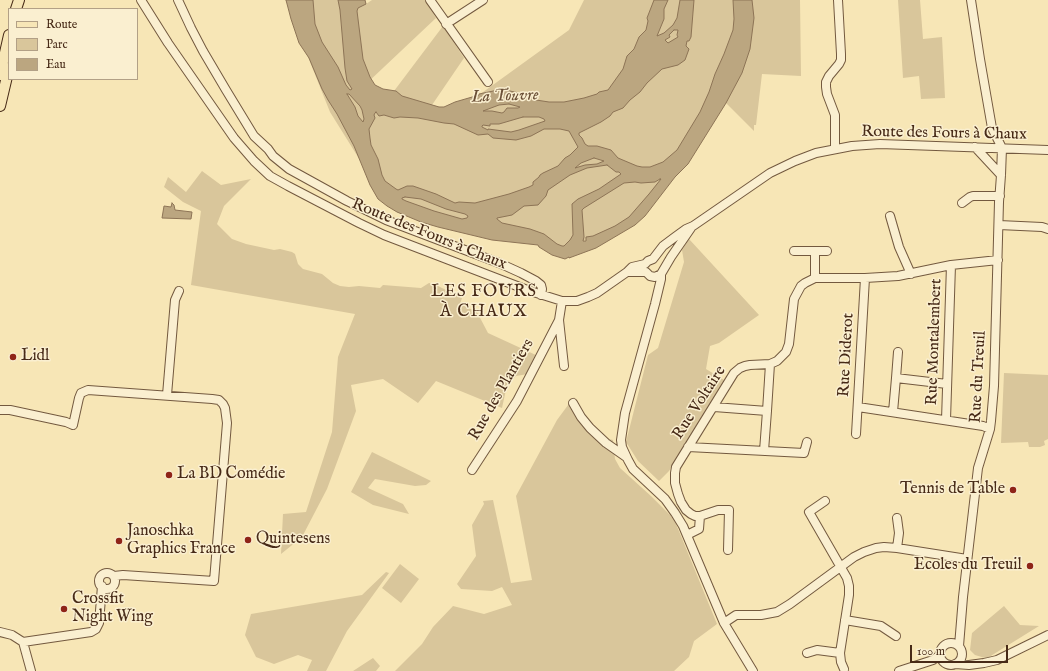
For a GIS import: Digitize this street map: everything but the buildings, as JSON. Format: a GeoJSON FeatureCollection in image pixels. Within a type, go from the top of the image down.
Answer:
{"type":"FeatureCollection","features":[{"type":"Feature","properties":{"kind":"main road"},"geometry":{"type":"LineString","coordinates":[[0,76],[8,40]]}},
{"type":"Feature","properties":{"kind":"main road"},"geometry":{"type":"LineString","coordinates":[[0,106],[8,72]]}},
{"type":"Feature","properties":{"kind":"street","name":"Route des Fours à Chaux"},"geometry":{"type":"LineString","coordinates":[[141,0],[168,43],[234,138],[254,161],[270,176],[384,235],[541,295],[562,301],[573,301],[588,297],[598,292],[627,272],[648,271],[655,277],[662,272],[693,226]]}},
{"type":"Feature","properties":{"kind":"street"},"geometry":{"type":"LineString","coordinates":[[178,0],[203,51],[254,136],[273,156],[289,169],[347,201],[386,220],[499,263],[521,273],[541,285],[541,295]]}},
{"type":"Feature","properties":{"kind":"street"},"geometry":{"type":"LineString","coordinates":[[430,0],[488,82]]}},
{"type":"Feature","properties":{"kind":"street"},"geometry":{"type":"LineString","coordinates":[[446,24],[483,0]]}},
{"type":"Feature","properties":{"kind":"street"},"geometry":{"type":"LineString","coordinates":[[835,149],[835,114],[827,94],[826,82],[839,64],[842,54],[838,0]]}},
{"type":"Feature","properties":{"kind":"street"},"geometry":{"type":"LineString","coordinates":[[971,0],[992,125],[1002,148]]}},
{"type":"Feature","properties":{"kind":"street","name":"Route des Fours à Chaux"},"geometry":{"type":"LineString","coordinates":[[648,271],[648,261],[653,259],[667,242],[693,226],[752,184],[783,166],[811,155],[852,146],[880,144],[1048,150]]}},
{"type":"Feature","properties":{"kind":"street"},"geometry":{"type":"LineString","coordinates":[[975,147],[1001,175]]}},
{"type":"Feature","properties":{"kind":"street","name":"Rue du Treuil"},"geometry":{"type":"LineString","coordinates":[[961,650],[960,630],[978,468],[990,429],[994,386],[1002,148]]}},
{"type":"Feature","properties":{"kind":"street"},"geometry":{"type":"LineString","coordinates":[[962,202],[970,196],[1000,196]]}},
{"type":"Feature","properties":{"kind":"street"},"geometry":{"type":"LineString","coordinates":[[890,216],[899,247],[912,274]]}},
{"type":"Feature","properties":{"kind":"street"},"geometry":{"type":"LineString","coordinates":[[999,226],[1042,227],[1048,229]]}},
{"type":"Feature","properties":{"kind":"street"},"geometry":{"type":"LineString","coordinates":[[794,251],[827,251]]}},
{"type":"Feature","properties":{"kind":"street"},"geometry":{"type":"LineString","coordinates":[[815,251],[815,278]]}},
{"type":"Feature","properties":{"kind":"street"},"geometry":{"type":"LineString","coordinates":[[653,259],[657,260],[661,264],[661,279],[625,413],[621,440],[622,447],[633,469],[665,499],[683,526],[724,623],[753,671]]}},
{"type":"Feature","properties":{"kind":"street"},"geometry":{"type":"LineString","coordinates":[[764,451],[770,364],[781,358],[786,352],[789,344],[794,299],[801,286],[815,278],[866,278],[898,276],[951,265],[998,260]]}},
{"type":"Feature","properties":{"kind":"street","name":"Rue Montalembert"},"geometry":{"type":"LineString","coordinates":[[946,420],[951,265]]}},
{"type":"Feature","properties":{"kind":"street"},"geometry":{"type":"LineString","coordinates":[[648,271],[655,304]]}},
{"type":"Feature","properties":{"kind":"street","name":"Rue Diderot"},"geometry":{"type":"LineString","coordinates":[[856,434],[866,278]]}},
{"type":"Feature","properties":{"kind":"street"},"geometry":{"type":"LineString","coordinates":[[167,396],[175,300],[179,291]]}},
{"type":"Feature","properties":{"kind":"street","name":"Rue des Plantiers"},"geometry":{"type":"LineString","coordinates":[[472,470],[517,401],[559,320],[562,301]]}},
{"type":"Feature","properties":{"kind":"street"},"geometry":{"type":"LineString","coordinates":[[559,320],[564,366]]}},
{"type":"Feature","properties":{"kind":"street"},"geometry":{"type":"LineString","coordinates":[[893,412],[898,352]]}},
{"type":"Feature","properties":{"kind":"street","name":"Rue Voltaire"},"geometry":{"type":"LineString","coordinates":[[700,516],[695,516],[686,510],[678,494],[675,483],[676,467],[734,373],[740,368],[750,365],[770,364]]}},
{"type":"Feature","properties":{"kind":"street"},"geometry":{"type":"LineString","coordinates":[[896,378],[947,384]]}},
{"type":"Feature","properties":{"kind":"street"},"geometry":{"type":"LineString","coordinates":[[0,410],[10,410],[65,427],[73,425],[78,398],[81,393],[84,391],[93,390],[219,400],[226,408],[227,423],[214,581],[123,575],[114,576],[111,573],[103,574],[101,575],[99,582],[102,586],[99,623],[96,629],[91,632],[23,642],[12,635],[0,632]]}},
{"type":"Feature","properties":{"kind":"street"},"geometry":{"type":"LineString","coordinates":[[574,403],[581,417],[590,428],[606,443],[627,457]]}},
{"type":"Feature","properties":{"kind":"street"},"geometry":{"type":"LineString","coordinates":[[714,407],[767,411]]}},
{"type":"Feature","properties":{"kind":"street"},"geometry":{"type":"LineString","coordinates":[[858,407],[983,426],[990,429]]}},
{"type":"Feature","properties":{"kind":"street"},"geometry":{"type":"LineString","coordinates":[[0,414],[44,420]]}},
{"type":"Feature","properties":{"kind":"street"},"geometry":{"type":"LineString","coordinates":[[688,447],[804,453],[807,442]]}},
{"type":"Feature","properties":{"kind":"street"},"geometry":{"type":"LineString","coordinates":[[825,501],[809,512],[847,578],[849,586],[850,595],[840,653],[841,662],[844,669]]}},
{"type":"Feature","properties":{"kind":"street"},"geometry":{"type":"LineString","coordinates":[[687,536],[699,529],[700,516],[718,510],[730,510],[728,550]]}},
{"type":"Feature","properties":{"kind":"street"},"geometry":{"type":"LineString","coordinates":[[897,518],[899,533],[897,548]]}},
{"type":"Feature","properties":{"kind":"street"},"geometry":{"type":"LineString","coordinates":[[724,623],[736,615],[761,615],[777,612],[854,557],[876,548],[897,548],[967,559]]}},
{"type":"Feature","properties":{"kind":"street"},"geometry":{"type":"LineString","coordinates":[[846,620],[881,626],[896,636]]}},
{"type":"Feature","properties":{"kind":"street"},"geometry":{"type":"LineString","coordinates":[[960,630],[948,643],[942,646],[940,652],[940,656],[943,661],[950,666],[984,663],[997,660],[1048,635]]}},
{"type":"Feature","properties":{"kind":"street"},"geometry":{"type":"LineString","coordinates":[[23,642],[31,671]]}},
{"type":"Feature","properties":{"kind":"street"},"geometry":{"type":"LineString","coordinates":[[948,643],[955,643],[969,659],[984,663]]}},
{"type":"Feature","properties":{"kind":"street"},"geometry":{"type":"LineString","coordinates":[[807,652],[817,650],[840,653]]}},
{"type":"Feature","properties":{"kind":"street"},"geometry":{"type":"LineString","coordinates":[[950,666],[960,660],[961,650]]}},
{"type":"Feature","properties":{"kind":"street"},"geometry":{"type":"LineString","coordinates":[[898,671],[933,660],[940,656]]}},
{"type":"Feature","properties":{"kind":"green space"},"geometry":{"type":"Polygon","coordinates":[[[287,0],[345,0],[366,4],[372,0],[425,0],[436,18],[366,84],[391,95],[443,26],[464,58],[432,105],[445,108],[479,95],[569,30],[584,0],[800,0],[801,76],[762,74],[754,131],[726,103],[646,206],[624,224],[563,249],[473,230],[381,194],[330,112],[294,22],[287,0]]]}},
{"type":"Feature","properties":{"kind":"green space"},"geometry":{"type":"Polygon","coordinates":[[[898,0],[920,0],[923,39],[942,37],[945,98],[921,99],[919,76],[903,78],[898,0]]]}},
{"type":"Feature","properties":{"kind":"green space"},"geometry":{"type":"Polygon","coordinates":[[[202,171],[221,185],[251,179],[224,206],[217,224],[232,239],[246,244],[292,252],[295,254],[298,264],[303,269],[322,274],[333,283],[340,286],[380,288],[383,285],[421,288],[429,283],[434,284],[462,298],[460,304],[477,312],[488,333],[538,356],[528,374],[516,376],[507,385],[502,408],[436,381],[418,403],[383,379],[351,385],[356,411],[327,489],[302,537],[281,554],[283,514],[306,512],[332,432],[338,357],[355,314],[191,285],[201,211],[183,202],[164,187],[168,177],[186,192],[202,171]]]}},
{"type":"Feature","properties":{"kind":"green space"},"geometry":{"type":"Polygon","coordinates":[[[689,239],[759,315],[719,343],[710,346],[706,369],[724,380],[669,471],[659,481],[638,461],[626,442],[648,355],[658,348],[684,262],[682,250],[689,239]]]}},
{"type":"Feature","properties":{"kind":"green space"},"geometry":{"type":"Polygon","coordinates":[[[1004,373],[1048,375],[1048,439],[1044,441],[1045,445],[1040,447],[1029,447],[1028,442],[1001,443],[1004,373]]]}},
{"type":"Feature","properties":{"kind":"green space"},"geometry":{"type":"Polygon","coordinates":[[[574,397],[585,418],[606,438],[613,440],[615,459],[620,468],[674,519],[717,624],[694,641],[689,657],[674,671],[395,671],[422,644],[433,627],[453,606],[484,614],[512,605],[502,587],[492,591],[461,589],[457,584],[476,556],[472,525],[484,504],[483,501],[493,500],[511,583],[532,580],[516,496],[557,420],[574,397]]]}},
{"type":"Feature","properties":{"kind":"green space"},"geometry":{"type":"Polygon","coordinates":[[[372,452],[431,481],[426,485],[415,486],[375,479],[368,488],[403,504],[409,514],[373,505],[351,492],[372,452]]]}},
{"type":"Feature","properties":{"kind":"green space"},"geometry":{"type":"Polygon","coordinates":[[[400,564],[419,579],[401,603],[382,588],[400,564]]]}},
{"type":"Feature","properties":{"kind":"green space"},"geometry":{"type":"Polygon","coordinates":[[[386,572],[389,573],[347,631],[326,671],[307,671],[312,660],[298,655],[274,664],[256,657],[245,635],[251,614],[362,595],[386,572]]]}},
{"type":"Feature","properties":{"kind":"green space"},"geometry":{"type":"Polygon","coordinates":[[[1004,606],[1020,625],[1039,626],[989,657],[985,658],[975,655],[970,650],[972,633],[1004,606]]]}},
{"type":"Feature","properties":{"kind":"green space"},"geometry":{"type":"Polygon","coordinates":[[[373,658],[380,666],[376,671],[353,671],[373,658]]]}},
{"type":"Feature","properties":{"kind":"water","name":"La Touvre"},"geometry":{"type":"Polygon","coordinates":[[[286,0],[313,0],[315,24],[322,42],[338,67],[346,85],[350,90],[352,89],[347,81],[338,0],[365,0],[366,4],[358,8],[357,11],[363,59],[375,85],[383,89],[396,91],[402,96],[439,107],[444,107],[479,94],[498,90],[528,95],[536,100],[564,102],[584,98],[608,90],[623,69],[627,56],[634,49],[639,37],[646,30],[648,21],[647,18],[654,0],[668,0],[664,9],[664,19],[657,36],[664,33],[673,25],[677,18],[680,0],[694,0],[691,37],[689,41],[687,41],[686,46],[689,49],[685,60],[678,65],[662,69],[623,108],[613,112],[601,122],[579,133],[585,144],[588,146],[597,146],[611,150],[618,158],[637,166],[650,167],[663,162],[677,150],[700,112],[733,30],[733,0],[752,0],[754,18],[750,49],[742,73],[726,103],[688,164],[675,177],[645,216],[635,225],[596,248],[565,259],[552,255],[538,245],[492,240],[421,222],[397,212],[378,199],[370,185],[354,146],[322,89],[309,58],[299,43],[286,0]],[[674,30],[669,35],[670,37],[665,40],[668,43],[678,37],[678,30],[674,30]],[[347,94],[355,107],[358,116],[363,122],[364,119],[360,106],[349,94],[347,94]],[[509,104],[499,105],[483,111],[502,113],[507,108],[520,107],[509,104]],[[376,112],[374,115],[375,118],[369,129],[371,145],[378,159],[385,181],[398,190],[407,186],[413,186],[436,194],[455,203],[475,203],[529,187],[533,185],[533,182],[540,175],[558,166],[578,147],[569,131],[560,129],[544,129],[531,136],[516,140],[493,138],[488,134],[478,135],[454,124],[418,118],[394,118],[384,115],[379,116],[376,112]],[[523,117],[499,124],[490,124],[490,126],[483,125],[482,127],[488,130],[511,132],[545,121],[539,117],[523,117]],[[594,158],[581,163],[575,168],[597,164],[604,161],[594,158]],[[607,165],[587,168],[570,175],[548,190],[546,196],[538,205],[524,206],[512,215],[497,219],[502,223],[530,229],[544,234],[557,244],[564,246],[573,235],[572,204],[578,199],[599,189],[621,174],[607,165]],[[661,179],[655,182],[624,183],[582,210],[583,241],[586,241],[586,237],[593,236],[615,226],[629,217],[661,179]],[[402,198],[406,201],[462,219],[467,218],[468,216],[421,199],[402,198]]]}},
{"type":"Feature","properties":{"kind":"water"},"geometry":{"type":"Polygon","coordinates":[[[172,203],[175,210],[192,212],[191,219],[162,218],[164,206],[171,207],[172,203]]]}},
{"type":"Feature","properties":{"kind":"place","name":"Lidl"},"geometry":{"type":"Point","coordinates":[13,357]}},
{"type":"Feature","properties":{"kind":"place","name":"La BD Comédie"},"geometry":{"type":"Point","coordinates":[169,475]}},
{"type":"Feature","properties":{"kind":"place","name":"Tennis de Table"},"geometry":{"type":"Point","coordinates":[1013,490]}},
{"type":"Feature","properties":{"kind":"place","name":"Quintesens"},"geometry":{"type":"Point","coordinates":[248,540]}},
{"type":"Feature","properties":{"kind":"place","name":"Janoschka Graphics France"},"geometry":{"type":"Point","coordinates":[119,541]}},
{"type":"Feature","properties":{"kind":"place","name":"Ecoles du Treuil"},"geometry":{"type":"Point","coordinates":[1030,566]}},
{"type":"Feature","properties":{"kind":"place","name":"Crossfit Night Wing"},"geometry":{"type":"Point","coordinates":[64,609]}},
{"type":"Feature","properties":{"kind":"district","name":"LES FOURS À CHAUX"},"geometry":{"type":"Point","coordinates":[484,303]}}]}
